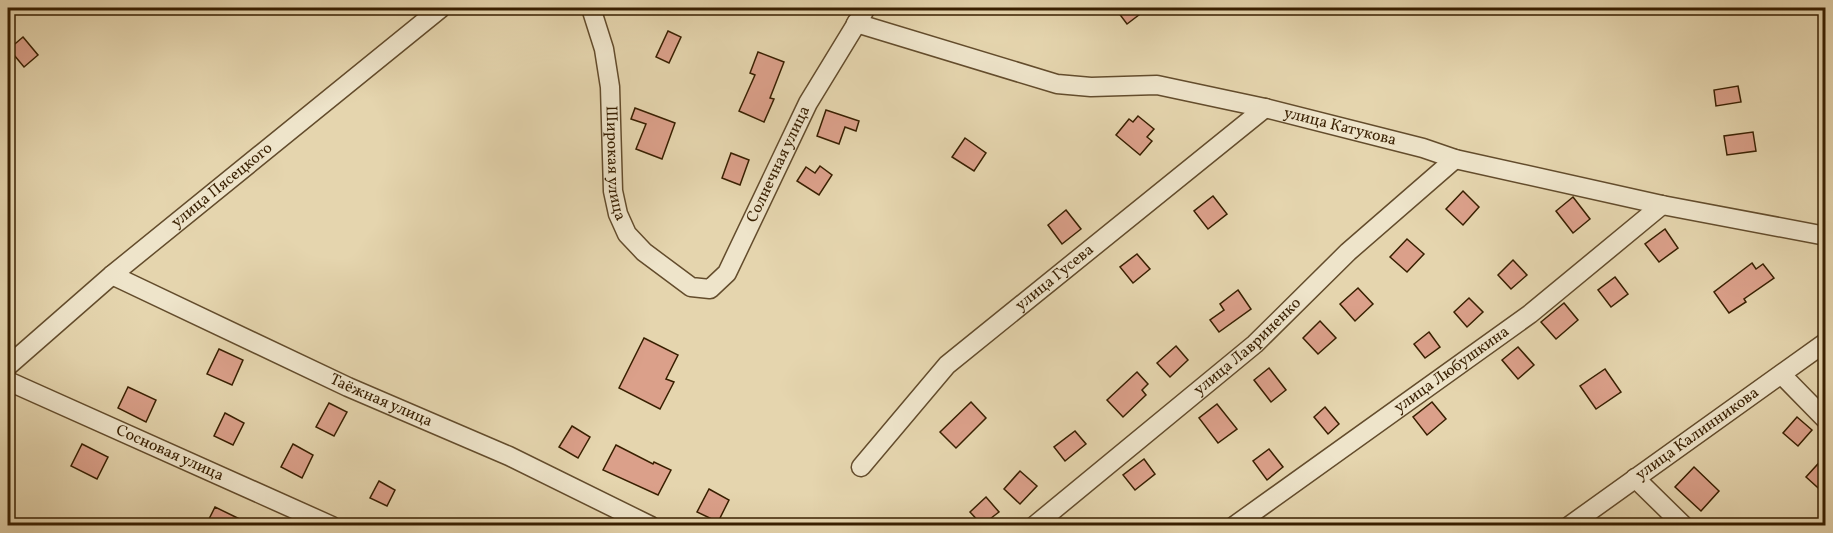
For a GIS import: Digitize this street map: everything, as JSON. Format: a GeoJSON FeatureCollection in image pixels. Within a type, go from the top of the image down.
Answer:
{"type":"FeatureCollection","features":[{"type":"Feature","properties":{"kind":"street","name":"улица Пясецкого"},"geometry":{"type":"LineString","coordinates":[[8,366],[111,276],[441,8]]}},
{"type":"Feature","properties":{"kind":"street","name":"Широкая улица"},"geometry":{"type":"LineString","coordinates":[[591,8],[604,50],[610,87],[613,191],[618,214],[627,234],[644,252],[691,287]]}},
{"type":"Feature","properties":{"kind":"street","name":"Солнечная улица"},"geometry":{"type":"LineString","coordinates":[[691,287],[710,289],[728,273],[808,103],[861,15]]}},
{"type":"Feature","properties":{"kind":"street","name":"улица Катукова"},"geometry":{"type":"LineString","coordinates":[[861,15],[1057,84],[1091,87],[1157,85],[1265,108],[1423,148],[1455,159],[1662,205],[1826,236]]}},
{"type":"Feature","properties":{"kind":"street","name":"улица Гусева"},"geometry":{"type":"LineString","coordinates":[[861,467],[947,365],[1265,108]]}},
{"type":"Feature","properties":{"kind":"street","name":"улица Лавриненко"},"geometry":{"type":"LineString","coordinates":[[1034,525],[1255,344],[1348,252],[1455,159]]}},
{"type":"Feature","properties":{"kind":"street","name":"улица Любушкина"},"geometry":{"type":"LineString","coordinates":[[1234,525],[1530,314],[1662,205]]}},
{"type":"Feature","properties":{"kind":"street","name":"Таёжная улица"},"geometry":{"type":"LineString","coordinates":[[111,276],[348,387],[509,456],[651,525]]}},
{"type":"Feature","properties":{"kind":"street","name":"улица Калинникова"},"geometry":{"type":"LineString","coordinates":[[1569,525],[1826,342]]}},
{"type":"Feature","properties":{"kind":"street"},"geometry":{"type":"LineString","coordinates":[[1782,375],[1826,420]]}},
{"type":"Feature","properties":{"kind":"street","name":"Сосновая улица"},"geometry":{"type":"LineString","coordinates":[[8,381],[332,525]]}},
{"type":"Feature","properties":{"kind":"street"},"geometry":{"type":"LineString","coordinates":[[1635,478],[1684,525]]}},
{"type":"Feature","properties":{"kind":"building"},"geometry":{"type":"Polygon","coordinates":[[[1115,8],[1148,8],[1127,24],[1115,8]]]}},
{"type":"Feature","properties":{"kind":"building"},"geometry":{"type":"Polygon","coordinates":[[[668,31],[681,37],[669,63],[656,57],[668,31]]]}},
{"type":"Feature","properties":{"kind":"building"},"geometry":{"type":"Polygon","coordinates":[[[23,37],[38,55],[24,67],[9,49],[23,37]]]}},
{"type":"Feature","properties":{"kind":"building"},"geometry":{"type":"Polygon","coordinates":[[[758,52],[784,62],[770,98],[774,99],[764,122],[739,111],[755,75],[750,73],[758,52]]]}},
{"type":"Feature","properties":{"kind":"building"},"geometry":{"type":"Polygon","coordinates":[[[1738,86],[1741,102],[1716,106],[1714,90],[1738,86]]]}},
{"type":"Feature","properties":{"kind":"building"},"geometry":{"type":"Polygon","coordinates":[[[635,108],[675,123],[662,159],[636,149],[646,124],[631,119],[635,108]]]}},
{"type":"Feature","properties":{"kind":"building"},"geometry":{"type":"Polygon","coordinates":[[[826,110],[859,121],[856,131],[845,127],[839,144],[817,136],[826,110]]]}},
{"type":"Feature","properties":{"kind":"building"},"geometry":{"type":"Polygon","coordinates":[[[1138,116],[1154,129],[1147,137],[1152,141],[1140,155],[1116,135],[1129,119],[1133,122],[1138,116]]]}},
{"type":"Feature","properties":{"kind":"building"},"geometry":{"type":"Polygon","coordinates":[[[1753,132],[1756,151],[1727,155],[1724,136],[1753,132]]]}},
{"type":"Feature","properties":{"kind":"building"},"geometry":{"type":"Polygon","coordinates":[[[965,138],[986,153],[974,171],[952,157],[965,138]]]}},
{"type":"Feature","properties":{"kind":"building"},"geometry":{"type":"Polygon","coordinates":[[[731,153],[749,160],[740,185],[722,178],[731,153]]]}},
{"type":"Feature","properties":{"kind":"building"},"geometry":{"type":"Polygon","coordinates":[[[820,166],[832,175],[819,195],[797,181],[806,167],[815,173],[820,166]]]}},
{"type":"Feature","properties":{"kind":"building"},"geometry":{"type":"Polygon","coordinates":[[[1463,191],[1479,207],[1463,225],[1446,209],[1463,191]]]}},
{"type":"Feature","properties":{"kind":"building"},"geometry":{"type":"Polygon","coordinates":[[[1213,196],[1227,214],[1208,229],[1194,211],[1213,196]]]}},
{"type":"Feature","properties":{"kind":"building"},"geometry":{"type":"Polygon","coordinates":[[[1573,197],[1590,219],[1573,233],[1556,211],[1573,197]]]}},
{"type":"Feature","properties":{"kind":"building"},"geometry":{"type":"Polygon","coordinates":[[[1066,210],[1081,229],[1062,244],[1048,225],[1066,210]]]}},
{"type":"Feature","properties":{"kind":"building"},"geometry":{"type":"Polygon","coordinates":[[[1665,229],[1678,248],[1659,262],[1645,244],[1665,229]]]}},
{"type":"Feature","properties":{"kind":"building"},"geometry":{"type":"Polygon","coordinates":[[[1407,239],[1424,254],[1407,272],[1390,257],[1407,239]]]}},
{"type":"Feature","properties":{"kind":"building"},"geometry":{"type":"Polygon","coordinates":[[[1137,254],[1150,269],[1133,283],[1120,267],[1137,254]]]}},
{"type":"Feature","properties":{"kind":"building"},"geometry":{"type":"Polygon","coordinates":[[[1513,260],[1527,275],[1511,289],[1498,275],[1513,260]]]}},
{"type":"Feature","properties":{"kind":"building"},"geometry":{"type":"Polygon","coordinates":[[[1752,263],[1756,269],[1763,264],[1774,278],[1744,299],[1746,302],[1729,313],[1714,292],[1752,263]]]}},
{"type":"Feature","properties":{"kind":"building"},"geometry":{"type":"Polygon","coordinates":[[[1615,277],[1628,294],[1611,307],[1598,290],[1615,277]]]}},
{"type":"Feature","properties":{"kind":"building"},"geometry":{"type":"Polygon","coordinates":[[[1358,288],[1373,304],[1355,321],[1340,304],[1358,288]]]}},
{"type":"Feature","properties":{"kind":"building"},"geometry":{"type":"Polygon","coordinates":[[[1238,290],[1251,309],[1219,332],[1210,320],[1224,310],[1220,304],[1238,290]]]}},
{"type":"Feature","properties":{"kind":"building"},"geometry":{"type":"Polygon","coordinates":[[[1469,298],[1483,312],[1467,327],[1454,312],[1469,298]]]}},
{"type":"Feature","properties":{"kind":"building"},"geometry":{"type":"Polygon","coordinates":[[[1564,303],[1578,320],[1556,339],[1541,322],[1564,303]]]}},
{"type":"Feature","properties":{"kind":"building"},"geometry":{"type":"Polygon","coordinates":[[[1320,321],[1336,338],[1318,354],[1303,338],[1320,321]]]}},
{"type":"Feature","properties":{"kind":"building"},"geometry":{"type":"Polygon","coordinates":[[[1429,332],[1440,347],[1425,358],[1414,344],[1429,332]]]}},
{"type":"Feature","properties":{"kind":"building"},"geometry":{"type":"Polygon","coordinates":[[[644,338],[678,355],[666,379],[674,382],[660,409],[619,388],[644,338]]]}},
{"type":"Feature","properties":{"kind":"building"},"geometry":{"type":"Polygon","coordinates":[[[1176,346],[1188,360],[1170,377],[1157,363],[1176,346]]]}},
{"type":"Feature","properties":{"kind":"building"},"geometry":{"type":"Polygon","coordinates":[[[1518,347],[1534,365],[1518,379],[1502,360],[1518,347]]]}},
{"type":"Feature","properties":{"kind":"building"},"geometry":{"type":"Polygon","coordinates":[[[219,349],[243,360],[232,385],[207,374],[219,349]]]}},
{"type":"Feature","properties":{"kind":"building"},"geometry":{"type":"Polygon","coordinates":[[[1269,368],[1286,390],[1271,402],[1254,380],[1269,368]]]}},
{"type":"Feature","properties":{"kind":"building"},"geometry":{"type":"Polygon","coordinates":[[[1605,369],[1621,392],[1596,409],[1580,386],[1605,369]]]}},
{"type":"Feature","properties":{"kind":"building"},"geometry":{"type":"Polygon","coordinates":[[[1137,372],[1148,384],[1142,390],[1146,395],[1123,417],[1107,400],[1137,372]]]}},
{"type":"Feature","properties":{"kind":"building"},"geometry":{"type":"Polygon","coordinates":[[[128,387],[156,400],[146,422],[118,408],[128,387]]]}},
{"type":"Feature","properties":{"kind":"building"},"geometry":{"type":"Polygon","coordinates":[[[971,402],[986,418],[956,448],[940,432],[971,402]]]}},
{"type":"Feature","properties":{"kind":"building"},"geometry":{"type":"Polygon","coordinates":[[[1432,402],[1446,419],[1427,435],[1413,417],[1432,402]]]}},
{"type":"Feature","properties":{"kind":"building"},"geometry":{"type":"Polygon","coordinates":[[[329,403],[347,412],[334,436],[316,427],[329,403]]]}},
{"type":"Feature","properties":{"kind":"building"},"geometry":{"type":"Polygon","coordinates":[[[1217,404],[1237,429],[1218,443],[1199,418],[1217,404]]]}},
{"type":"Feature","properties":{"kind":"building"},"geometry":{"type":"Polygon","coordinates":[[[1325,407],[1339,424],[1328,434],[1314,417],[1325,407]]]}},
{"type":"Feature","properties":{"kind":"building"},"geometry":{"type":"Polygon","coordinates":[[[225,413],[244,423],[233,445],[214,436],[225,413]]]}},
{"type":"Feature","properties":{"kind":"building"},"geometry":{"type":"Polygon","coordinates":[[[1797,417],[1812,430],[1798,446],[1783,433],[1797,417]]]}},
{"type":"Feature","properties":{"kind":"building"},"geometry":{"type":"Polygon","coordinates":[[[572,426],[590,437],[578,458],[559,447],[572,426]]]}},
{"type":"Feature","properties":{"kind":"building"},"geometry":{"type":"Polygon","coordinates":[[[1075,431],[1086,444],[1065,461],[1054,447],[1075,431]]]}},
{"type":"Feature","properties":{"kind":"building"},"geometry":{"type":"Polygon","coordinates":[[[82,444],[108,457],[97,479],[71,466],[82,444]]]}},
{"type":"Feature","properties":{"kind":"building"},"geometry":{"type":"Polygon","coordinates":[[[293,444],[313,455],[302,478],[281,467],[293,444]]]}},
{"type":"Feature","properties":{"kind":"building"},"geometry":{"type":"Polygon","coordinates":[[[616,445],[653,464],[654,462],[671,470],[658,495],[603,470],[616,445]]]}},
{"type":"Feature","properties":{"kind":"building"},"geometry":{"type":"Polygon","coordinates":[[[1269,449],[1283,467],[1267,480],[1253,461],[1269,449]]]}},
{"type":"Feature","properties":{"kind":"building"},"geometry":{"type":"Polygon","coordinates":[[[1826,455],[1826,495],[1806,477],[1826,455]]]}},
{"type":"Feature","properties":{"kind":"building"},"geometry":{"type":"Polygon","coordinates":[[[1144,459],[1155,474],[1135,490],[1123,475],[1144,459]]]}},
{"type":"Feature","properties":{"kind":"building"},"geometry":{"type":"Polygon","coordinates":[[[1694,467],[1719,491],[1701,511],[1675,487],[1694,467]]]}},
{"type":"Feature","properties":{"kind":"building"},"geometry":{"type":"Polygon","coordinates":[[[1020,471],[1037,486],[1020,504],[1004,489],[1020,471]]]}},
{"type":"Feature","properties":{"kind":"building"},"geometry":{"type":"Polygon","coordinates":[[[379,481],[395,490],[387,506],[370,498],[379,481]]]}},
{"type":"Feature","properties":{"kind":"building"},"geometry":{"type":"Polygon","coordinates":[[[709,489],[729,500],[718,522],[697,512],[709,489]]]}},
{"type":"Feature","properties":{"kind":"building"},"geometry":{"type":"Polygon","coordinates":[[[986,497],[999,512],[982,525],[970,512],[986,497]]]}},
{"type":"Feature","properties":{"kind":"building"},"geometry":{"type":"Polygon","coordinates":[[[215,507],[252,525],[206,525],[215,507]]]}}]}
